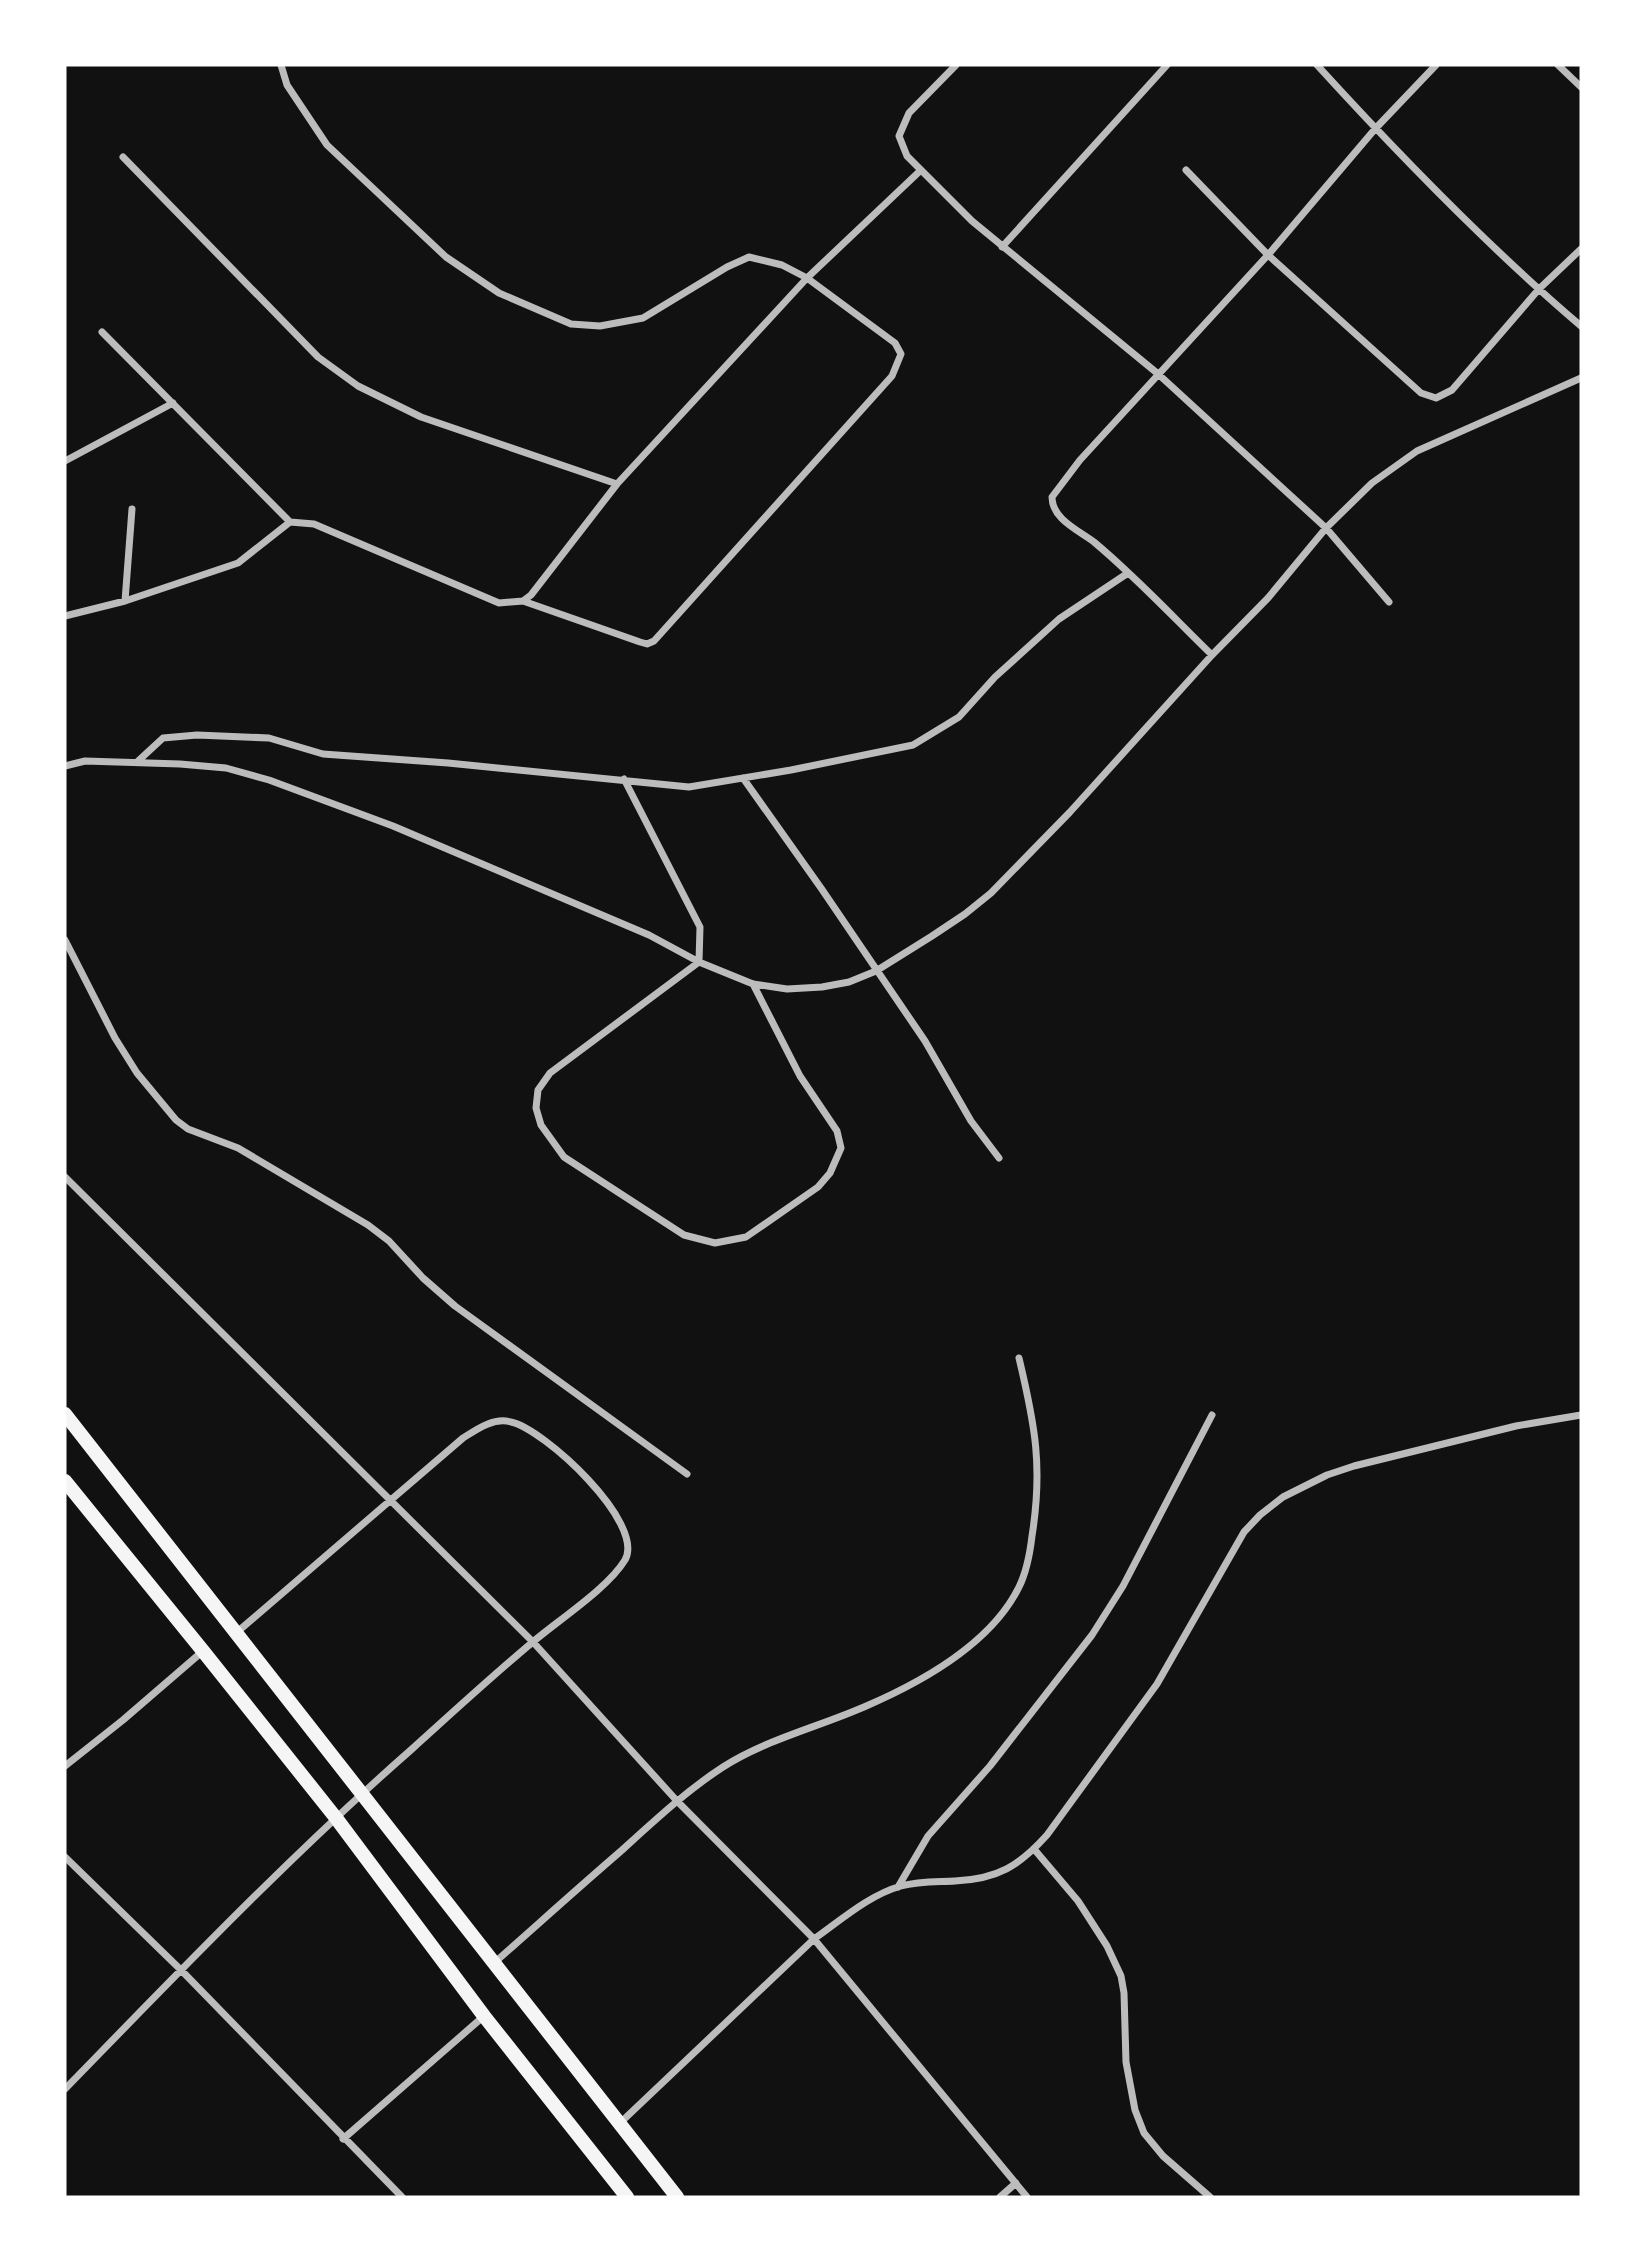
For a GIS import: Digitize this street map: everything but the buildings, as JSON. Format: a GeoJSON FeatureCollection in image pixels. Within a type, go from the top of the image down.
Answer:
{"type":"FeatureCollection","features":[{"type":"Feature","properties":{"kind":"main road"},"geometry":{"type":"LineString","coordinates":[[65,1414],[677,2197]]}},
{"type":"Feature","properties":{"kind":"main road"},"geometry":{"type":"LineString","coordinates":[[65,1481],[336,1818],[484,2016],[627,2197]]}},
{"type":"Feature","properties":{"kind":"street"},"geometry":{"type":"LineString","coordinates":[[102,332],[290,522],[314,524],[499,603],[523,601],[647,643],[654,641],[892,376],[901,354],[895,343],[807,278],[782,265],[749,257],[727,267],[643,318],[600,326],[571,324],[499,293],[446,257],[327,145],[287,85],[281,65]]}},
{"type":"Feature","properties":{"kind":"street"},"geometry":{"type":"LineString","coordinates":[[956,65],[909,113],[899,135],[907,156],[1002,247],[1157,373],[1325,528],[1389,602]]}},
{"type":"Feature","properties":{"kind":"street"},"geometry":{"type":"LineString","coordinates":[[1002,247],[1167,65]]}},
{"type":"Feature","properties":{"kind":"street"},"geometry":{"type":"LineString","coordinates":[[1317,65],[1376,129],[1539,289],[1581,326]]}},
{"type":"Feature","properties":{"kind":"street"},"geometry":{"type":"LineString","coordinates":[[1212,655],[1093,541],[1062,519],[1055,511],[1052,499],[1054,492],[1157,373],[1268,255],[1376,129],[1436,65]]}},
{"type":"Feature","properties":{"kind":"street"},"geometry":{"type":"LineString","coordinates":[[1558,65],[1581,87]]}},
{"type":"Feature","properties":{"kind":"street"},"geometry":{"type":"LineString","coordinates":[[123,157],[318,357],[358,386],[421,417],[617,484]]}},
{"type":"Feature","properties":{"kind":"street"},"geometry":{"type":"LineString","coordinates":[[523,601],[531,595],[617,484],[807,278],[921,170]]}},
{"type":"Feature","properties":{"kind":"street"},"geometry":{"type":"LineString","coordinates":[[1186,170],[1268,255],[1421,393],[1436,398],[1452,390],[1539,289],[1581,249]]}},
{"type":"Feature","properties":{"kind":"street"},"geometry":{"type":"LineString","coordinates":[[65,766],[85,761],[226,768],[269,780],[393,826],[649,935],[699,962],[753,984],[787,989],[849,982],[876,971],[965,914],[991,893],[1070,812],[1212,655],[1268,598],[1325,528],[1372,483],[1417,451],[1581,378]]}},
{"type":"Feature","properties":{"kind":"street"},"geometry":{"type":"LineString","coordinates":[[65,461],[173,403]]}},
{"type":"Feature","properties":{"kind":"street"},"geometry":{"type":"LineString","coordinates":[[125,601],[132,509]]}},
{"type":"Feature","properties":{"kind":"street"},"geometry":{"type":"LineString","coordinates":[[65,616],[125,601],[238,563],[290,522]]}},
{"type":"Feature","properties":{"kind":"street"},"geometry":{"type":"LineString","coordinates":[[137,762],[163,738],[197,734],[269,738],[323,754],[624,779],[689,788],[743,778],[913,745],[959,717],[995,677],[1059,619],[1128,573]]}},
{"type":"Feature","properties":{"kind":"street"},"geometry":{"type":"LineString","coordinates":[[743,778],[925,1041],[971,1121],[999,1158]]}},
{"type":"Feature","properties":{"kind":"street"},"geometry":{"type":"LineString","coordinates":[[624,779],[700,927],[699,962]]}},
{"type":"Feature","properties":{"kind":"street"},"geometry":{"type":"LineString","coordinates":[[65,940],[97,1006],[137,1073],[176,1120],[188,1129],[238,1148],[368,1225],[389,1241],[423,1278],[455,1306],[687,1474]]}},
{"type":"Feature","properties":{"kind":"street"},"geometry":{"type":"LineString","coordinates":[[699,962],[550,1073],[538,1090],[536,1108],[541,1125],[564,1157],[684,1235],[715,1243],[746,1237],[818,1187],[830,1174],[841,1148],[837,1131],[800,1076],[753,984]]}},
{"type":"Feature","properties":{"kind":"street"},"geometry":{"type":"LineString","coordinates":[[65,1177],[533,1642],[677,1801],[814,1939],[1027,2197]]}},
{"type":"Feature","properties":{"kind":"street"},"geometry":{"type":"LineString","coordinates":[[494,1964],[677,1801],[724,1766],[755,1750],[898,1693],[948,1663],[993,1625],[1020,1586],[1026,1569],[1039,1481],[1036,1433],[1019,1358]]}},
{"type":"Feature","properties":{"kind":"street"},"geometry":{"type":"LineString","coordinates":[[898,1887],[928,1836],[990,1766],[1092,1635],[1123,1586],[1212,1415]]}},
{"type":"Feature","properties":{"kind":"street"},"geometry":{"type":"LineString","coordinates":[[619,2124],[814,1939],[850,1913],[898,1887],[989,1876],[1017,1864],[1034,1849],[1157,1684],[1244,1532],[1276,1503],[1315,1480],[1354,1466],[1516,1426],[1581,1415]]}},
{"type":"Feature","properties":{"kind":"street"},"geometry":{"type":"LineString","coordinates":[[65,2089],[181,1970],[362,1793],[606,1581],[625,1560],[627,1544],[620,1522],[597,1486],[542,1439],[510,1421],[484,1425],[463,1438],[236,1633]]}},
{"type":"Feature","properties":{"kind":"street"},"geometry":{"type":"LineString","coordinates":[[65,1766],[124,1720],[203,1651]]}},
{"type":"Feature","properties":{"kind":"street"},"geometry":{"type":"LineString","coordinates":[[1034,1849],[1078,1900],[1107,1946],[1121,1976],[1126,2062],[1138,2121],[1155,2148],[1210,2197]]}},
{"type":"Feature","properties":{"kind":"street"},"geometry":{"type":"LineString","coordinates":[[65,1857],[181,1970],[402,2197]]}},
{"type":"Feature","properties":{"kind":"street"},"geometry":{"type":"LineString","coordinates":[[343,2139],[484,2016]]}},
{"type":"Feature","properties":{"kind":"street"},"geometry":{"type":"LineString","coordinates":[[1000,2197],[1016,2183]]}}]}
